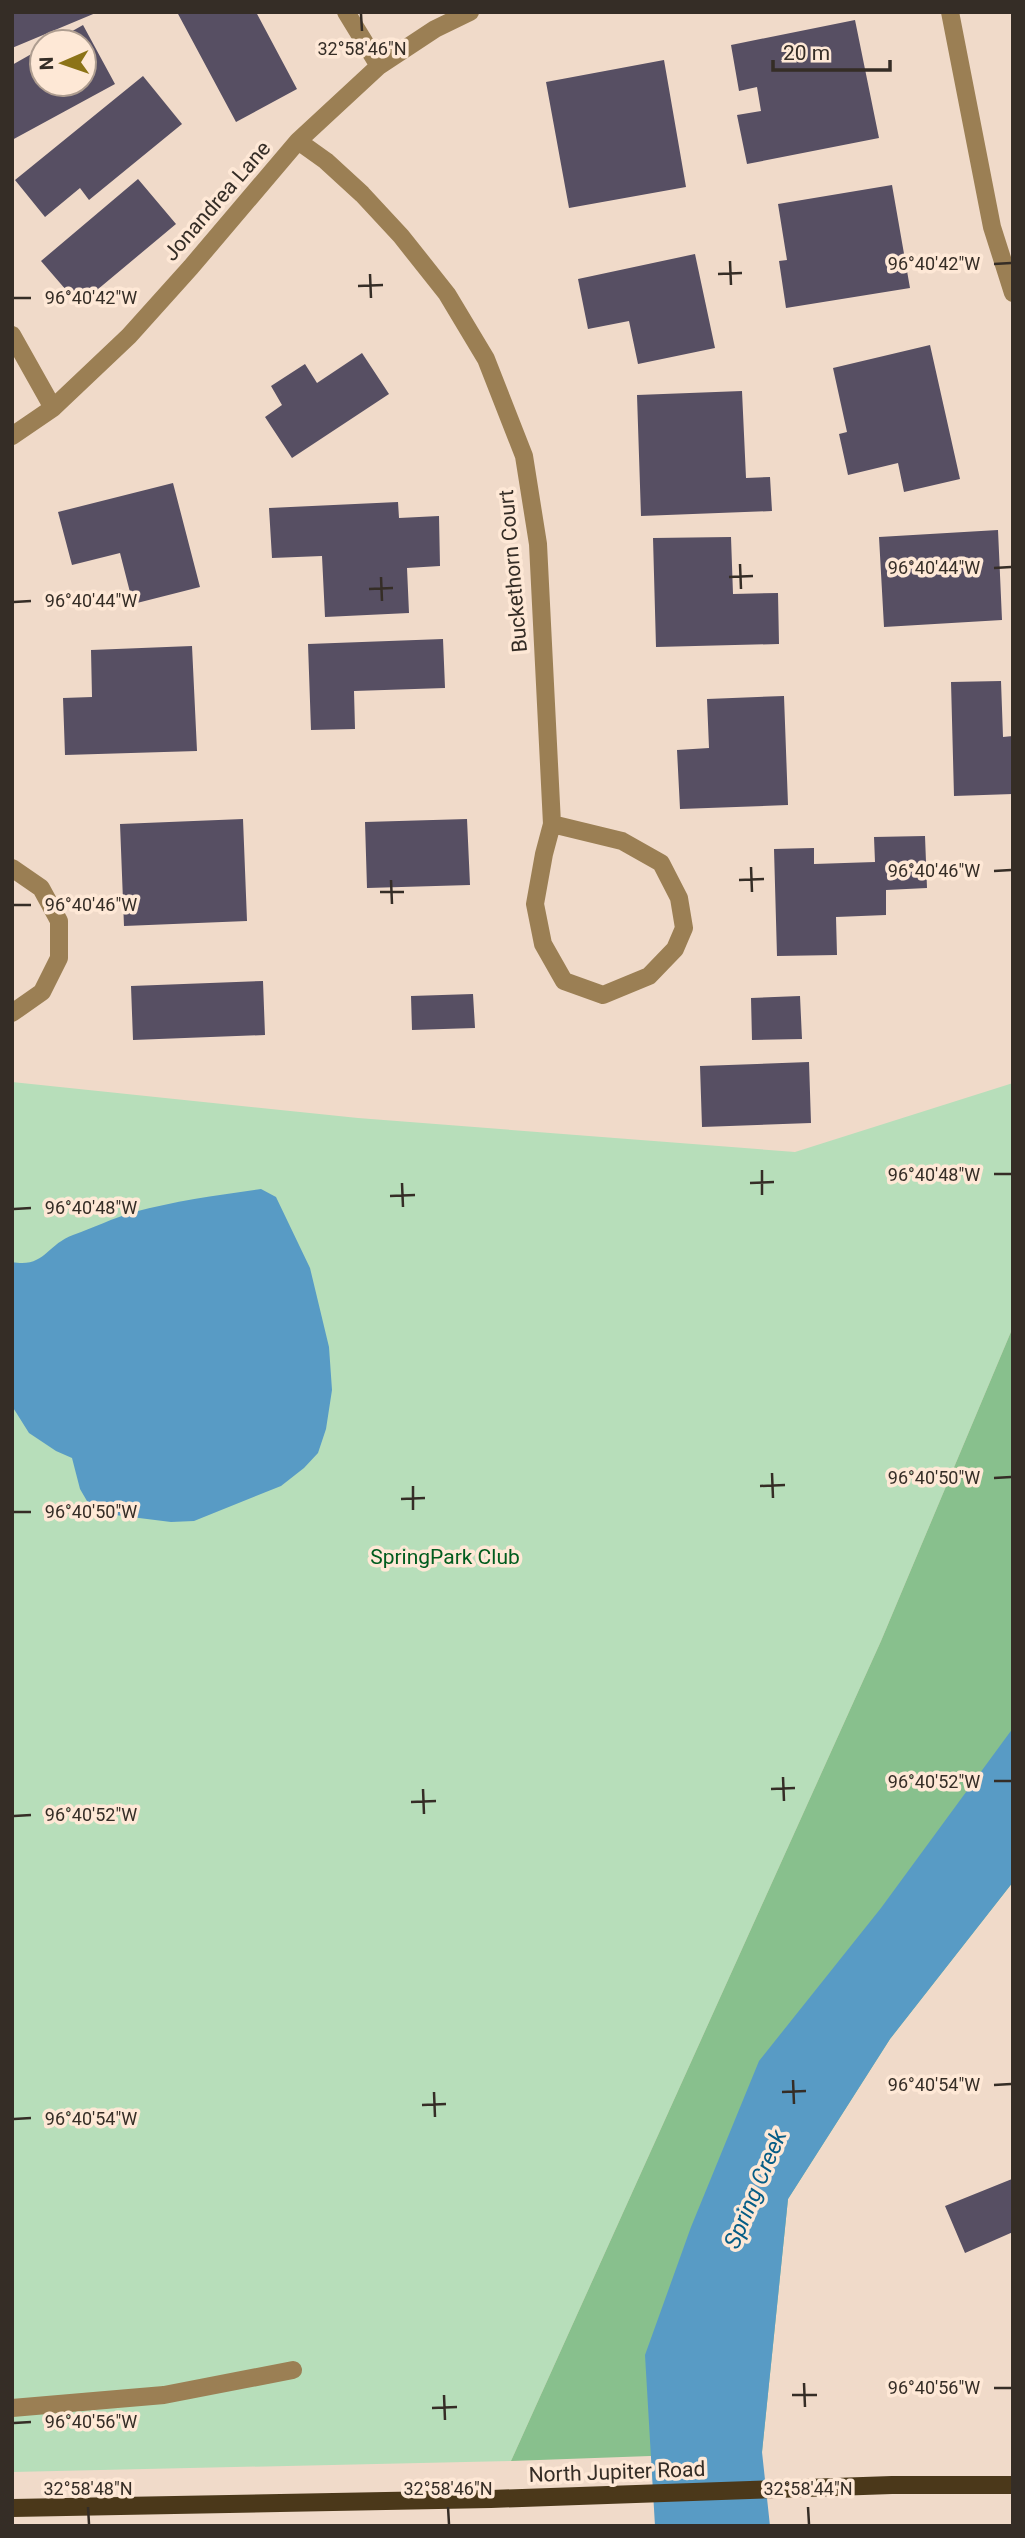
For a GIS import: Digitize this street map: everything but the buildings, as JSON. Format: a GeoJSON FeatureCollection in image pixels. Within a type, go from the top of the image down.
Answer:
{"type":"FeatureCollection","features":[{"type":"Feature","properties":{"kind":"main road","name":"North Jupiter Road"},"geometry":{"type":"LineString","coordinates":[[12,2508],[491,2499],[892,2485],[1013,2485]]}},
{"type":"Feature","properties":{"kind":"street"},"geometry":{"type":"LineString","coordinates":[[346,12],[379,66]]}},
{"type":"Feature","properties":{"kind":"street","name":"Jonandrea Lane"},"geometry":{"type":"LineString","coordinates":[[12,436],[53,408],[129,335],[299,141],[379,66],[435,29],[470,12]]}},
{"type":"Feature","properties":{"kind":"street"},"geometry":{"type":"LineString","coordinates":[[950,12],[992,227],[1013,293]]}},
{"type":"Feature","properties":{"kind":"street","name":"Buckethorn Court"},"geometry":{"type":"LineString","coordinates":[[299,141],[362,194],[401,236],[447,294],[486,359],[524,456],[538,544],[552,824],[535,904],[543,944],[564,981],[603,995],[649,976],[675,948],[684,928],[679,898],[661,863],[622,841],[552,824]]}},
{"type":"Feature","properties":{"kind":"street"},"geometry":{"type":"LineString","coordinates":[[12,335],[53,408]]}},
{"type":"Feature","properties":{"kind":"street"},"geometry":{"type":"LineString","coordinates":[[12,868],[41,888],[59,921],[59,958],[42,992],[12,1013]]}},
{"type":"Feature","properties":{"kind":"street"},"geometry":{"type":"LineString","coordinates":[[12,2409],[164,2395],[293,2370]]}},
{"type":"Feature","properties":{"kind":"green space","name":"SpringPark Club"},"geometry":{"type":"Polygon","coordinates":[[[12,1082],[358,1118],[795,1152],[1013,1083],[1013,1327],[881,1641],[511,2461],[12,2472],[12,1082]]]}},
{"type":"Feature","properties":{"kind":"green space"},"geometry":{"type":"Polygon","coordinates":[[[1013,1327],[1013,1882],[890,2039],[788,2199],[762,2452],[511,2461],[881,1641],[1013,1327]]]}},
{"type":"Feature","properties":{"kind":"water"},"geometry":{"type":"Polygon","coordinates":[[[261,1189],[276,1197],[310,1268],[329,1347],[332,1390],[326,1429],[318,1453],[281,1486],[194,1521],[171,1522],[107,1514],[87,1501],[80,1489],[72,1458],[29,1433],[12,1406],[12,1262],[32,1262],[64,1239],[134,1212],[181,1201],[261,1189]]]}},
{"type":"Feature","properties":{"kind":"water","name":"Spring Creek"},"geometry":{"type":"Polygon","coordinates":[[[1013,1728],[1013,1882],[890,2039],[788,2199],[762,2452],[770,2526],[655,2526],[645,2355],[691,2227],[759,2061],[881,1908],[1013,1728]]]}}]}
